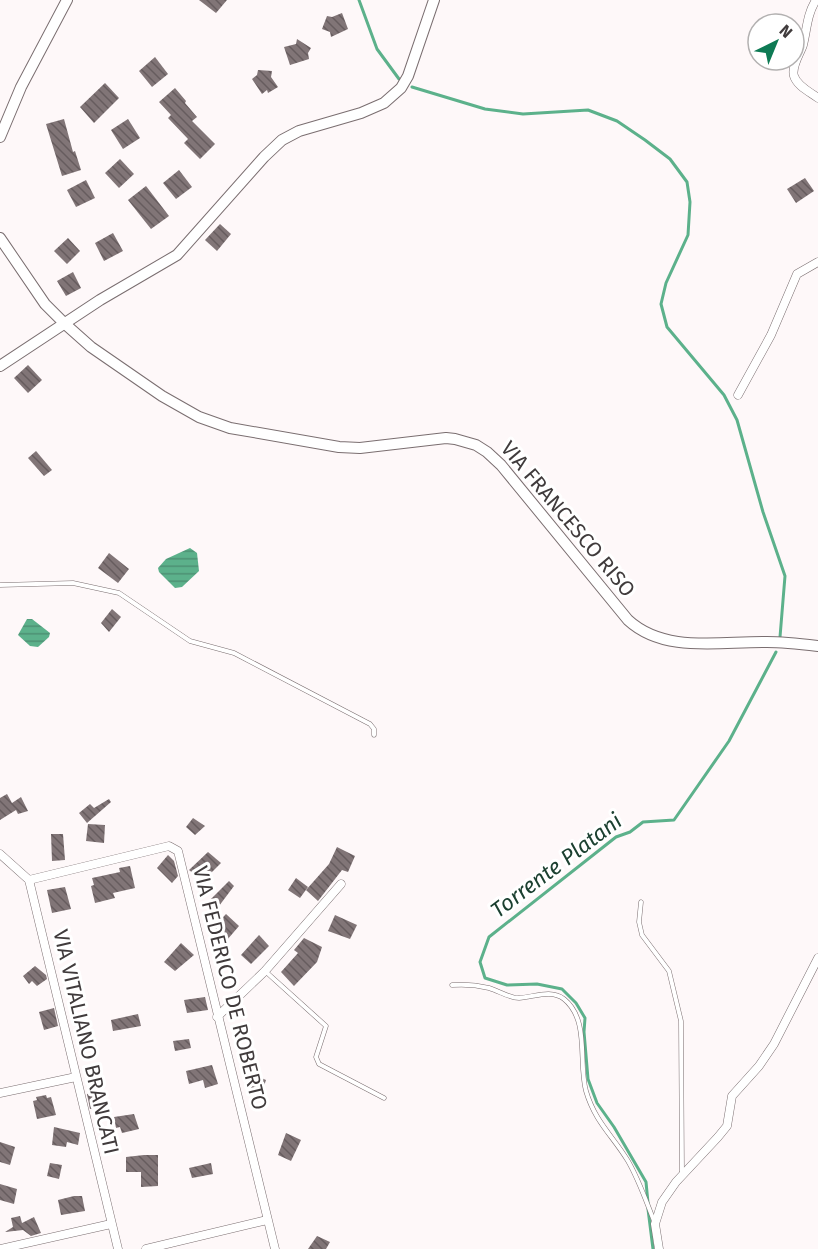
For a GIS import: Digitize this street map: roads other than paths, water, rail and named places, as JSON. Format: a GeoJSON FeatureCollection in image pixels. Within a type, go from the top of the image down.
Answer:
{"type":"FeatureCollection","features":[{"type":"Feature","properties":{"kind":"street"},"geometry":{"type":"LineString","coordinates":[[0,137],[21,87],[67,0]]}},
{"type":"Feature","properties":{"kind":"street"},"geometry":{"type":"LineString","coordinates":[[0,366],[63,323],[177,255],[264,157],[282,140],[299,131],[361,113],[384,103],[394,95],[401,88],[412,65],[434,0]]}},
{"type":"Feature","properties":{"kind":"street"},"geometry":{"type":"LineString","coordinates":[[816,0],[808,18],[794,77],[802,87],[818,98]]}},
{"type":"Feature","properties":{"kind":"street","name":"VIA FRANCESCO RISO"},"geometry":{"type":"LineString","coordinates":[[0,238],[45,304],[63,323],[170,401],[199,417],[230,428],[339,447],[446,438],[476,445],[488,452],[501,465],[628,620],[645,632],[682,643],[769,642],[818,646]]}},
{"type":"Feature","properties":{"kind":"street"},"geometry":{"type":"LineString","coordinates":[[738,395],[771,335],[797,274],[818,262]]}},
{"type":"Feature","properties":{"kind":"street","name":"VIA FEDERICO DE ROBERTO"},"geometry":{"type":"LineString","coordinates":[[29,880],[169,846],[178,851],[275,1249]]}},
{"type":"Feature","properties":{"kind":"street"},"geometry":{"type":"LineString","coordinates":[[0,854],[29,880]]}},
{"type":"Feature","properties":{"kind":"street","name":"VIA VITALIANO BRANCATI"},"geometry":{"type":"LineString","coordinates":[[29,880],[118,1249]]}},
{"type":"Feature","properties":{"kind":"street"},"geometry":{"type":"LineString","coordinates":[[218,1017],[265,971],[341,884]]}},
{"type":"Feature","properties":{"kind":"street"},"geometry":{"type":"LineString","coordinates":[[659,1249],[655,1224],[662,1202],[682,1175],[727,1126],[732,1096],[759,1066],[774,1044],[818,958]]}},
{"type":"Feature","properties":{"kind":"street"},"geometry":{"type":"LineString","coordinates":[[0,1093],[76,1077]]}},
{"type":"Feature","properties":{"kind":"street"},"geometry":{"type":"LineString","coordinates":[[146,1249],[267,1220]]}},
{"type":"Feature","properties":{"kind":"street"},"geometry":{"type":"LineString","coordinates":[[0,1249],[111,1224]]}},
{"type":"Feature","properties":{"kind":"lane"},"geometry":{"type":"LineString","coordinates":[[0,585],[73,583],[125,596],[190,641],[234,653],[370,724],[374,729],[374,735]]}},
{"type":"Feature","properties":{"kind":"lane"},"geometry":{"type":"LineString","coordinates":[[641,902],[639,922],[642,935],[669,971],[681,1021],[682,1175]]}},
{"type":"Feature","properties":{"kind":"lane"},"geometry":{"type":"LineString","coordinates":[[265,971],[326,1026],[316,1058],[319,1064],[384,1098]]}},
{"type":"Feature","properties":{"kind":"lane"},"geometry":{"type":"LineString","coordinates":[[452,985],[468,984],[518,998],[556,995],[569,1005],[579,1022],[585,1089],[592,1109],[637,1177],[655,1224]]}},
{"type":"Feature","properties":{"kind":"waterway"},"geometry":{"type":"LineString","coordinates":[[359,0],[377,49],[399,79]]}},
{"type":"Feature","properties":{"kind":"waterway","name":"Torrente Platani"},"geometry":{"type":"LineString","coordinates":[[412,87],[485,109],[523,114],[588,110],[617,121],[645,140],[670,159],[687,182],[690,202],[688,235],[666,283],[661,304],[667,327],[724,395],[737,420],[763,512],[785,576],[780,637]]}},
{"type":"Feature","properties":{"kind":"waterway","name":"Torrente Platani"},"geometry":{"type":"LineString","coordinates":[[648,1203],[646,1182],[597,1103],[588,1079],[585,1018],[576,1003],[562,989],[537,984],[507,985],[485,978],[480,962],[489,937],[616,837],[630,832],[643,822],[674,820],[729,741],[776,652]]}},
{"type":"Feature","properties":{"kind":"waterway","name":"Torrente Platani"},"geometry":{"type":"LineString","coordinates":[[648,1209],[653,1249]]}}]}
